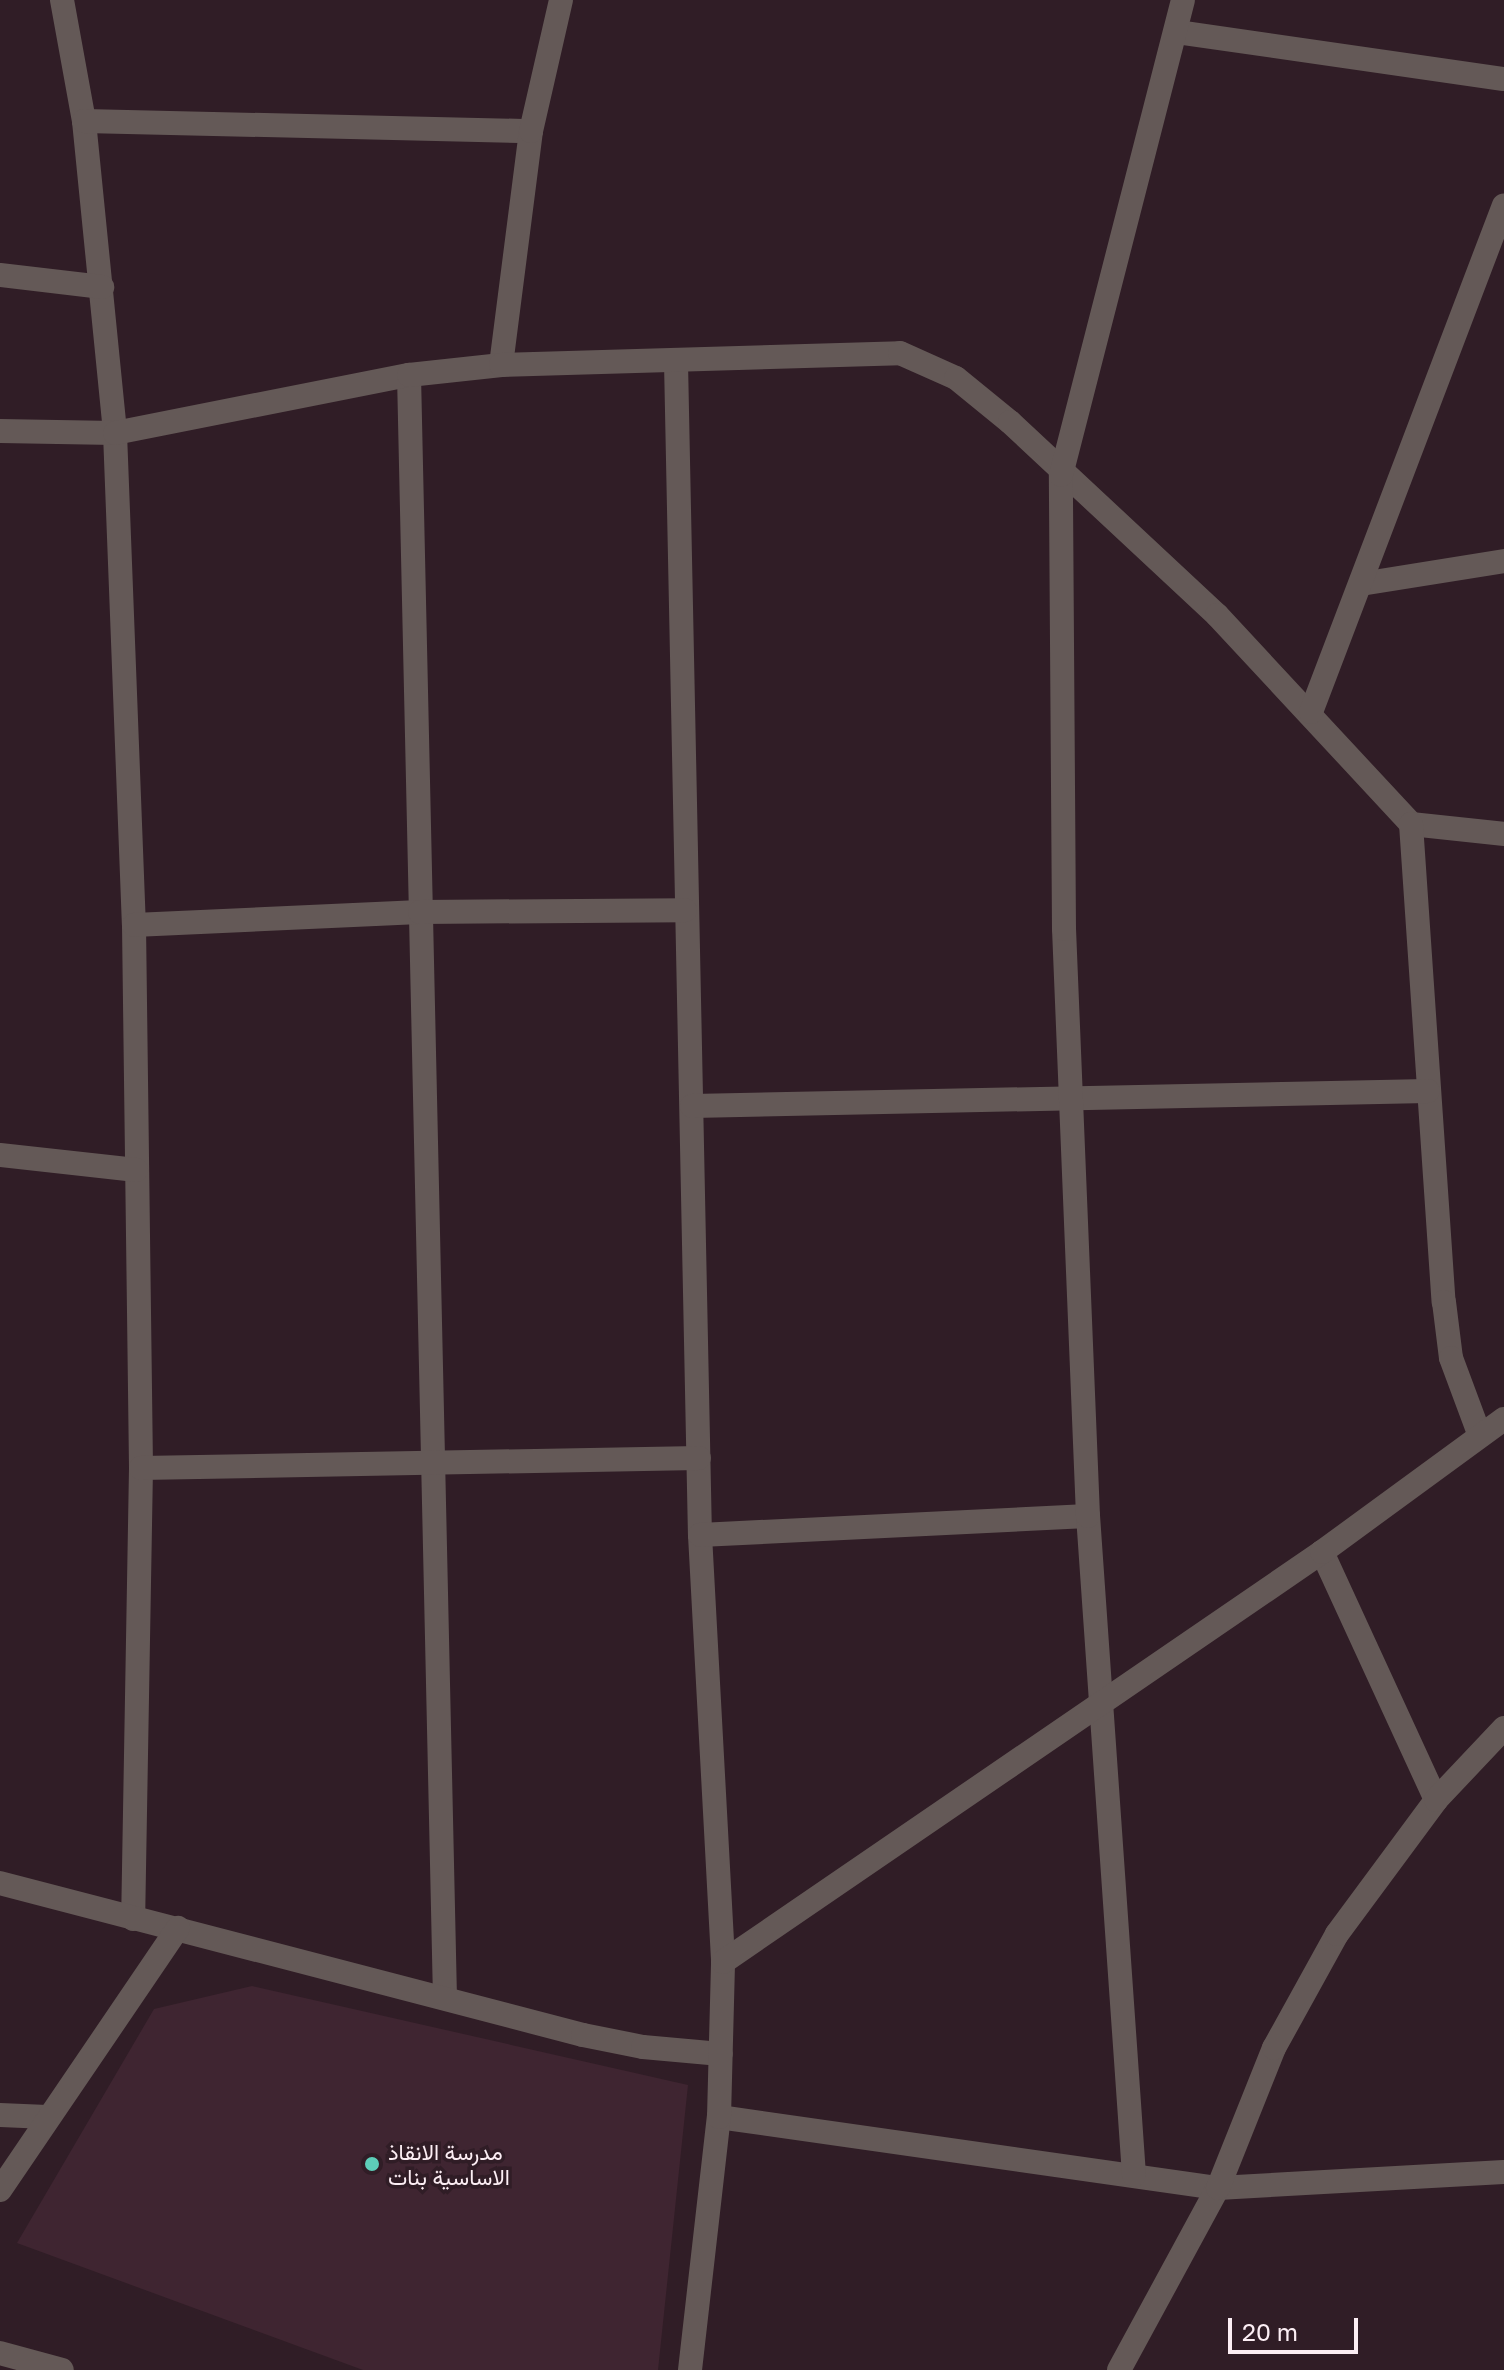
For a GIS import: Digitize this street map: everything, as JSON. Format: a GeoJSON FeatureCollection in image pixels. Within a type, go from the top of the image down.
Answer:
{"type":"FeatureCollection","features":[{"type":"Feature","properties":{"kind":"street"},"geometry":{"type":"LineString","coordinates":[[62,0],[84,121],[115,433],[134,925],[141,1468],[133,1919]]}},
{"type":"Feature","properties":{"kind":"street"},"geometry":{"type":"LineString","coordinates":[[501,365],[531,131],[561,0]]}},
{"type":"Feature","properties":{"kind":"street"},"geometry":{"type":"LineString","coordinates":[[1134,2175],[1098,1704],[1088,1516],[1064,929],[1061,475],[1183,0]]}},
{"type":"Feature","properties":{"kind":"street"},"geometry":{"type":"LineString","coordinates":[[1177,32],[1504,79]]}},
{"type":"Feature","properties":{"kind":"street"},"geometry":{"type":"LineString","coordinates":[[84,121],[531,131]]}},
{"type":"Feature","properties":{"kind":"street"},"geometry":{"type":"LineString","coordinates":[[1311,712],[1504,205]]}},
{"type":"Feature","properties":{"kind":"street"},"geometry":{"type":"LineString","coordinates":[[0,275],[102,287]]}},
{"type":"Feature","properties":{"kind":"street"},"geometry":{"type":"LineString","coordinates":[[0,431],[115,433],[409,375],[501,365],[900,353],[956,378],[1217,615],[1311,712],[1411,824],[1428,1091],[1451,1358],[1480,1436]]}},
{"type":"Feature","properties":{"kind":"street"},"geometry":{"type":"LineString","coordinates":[[676,362],[700,1535],[723,1962],[719,2117],[690,2370]]}},
{"type":"Feature","properties":{"kind":"street"},"geometry":{"type":"LineString","coordinates":[[409,375],[429,1466],[445,1995]]}},
{"type":"Feature","properties":{"kind":"street"},"geometry":{"type":"LineString","coordinates":[[1361,584],[1504,561]]}},
{"type":"Feature","properties":{"kind":"street"},"geometry":{"type":"LineString","coordinates":[[1411,824],[1504,834]]}},
{"type":"Feature","properties":{"kind":"street"},"geometry":{"type":"LineString","coordinates":[[134,925],[420,912],[685,910]]}},
{"type":"Feature","properties":{"kind":"street"},"geometry":{"type":"LineString","coordinates":[[692,1106],[1428,1091]]}},
{"type":"Feature","properties":{"kind":"street"},"geometry":{"type":"LineString","coordinates":[[0,1155],[136,1170]]}},
{"type":"Feature","properties":{"kind":"street"},"geometry":{"type":"LineString","coordinates":[[723,1962],[1322,1552],[1504,1419]]}},
{"type":"Feature","properties":{"kind":"street"},"geometry":{"type":"LineString","coordinates":[[141,1468],[429,1466],[699,1458]]}},
{"type":"Feature","properties":{"kind":"street"},"geometry":{"type":"LineString","coordinates":[[700,1535],[1088,1516]]}},
{"type":"Feature","properties":{"kind":"street"},"geometry":{"type":"LineString","coordinates":[[1322,1552],[1436,1800]]}},
{"type":"Feature","properties":{"kind":"street"},"geometry":{"type":"LineString","coordinates":[[1119,2370],[1218,2188],[1274,2048],[1337,1934],[1436,1800],[1504,1728]]}},
{"type":"Feature","properties":{"kind":"street"},"geometry":{"type":"LineString","coordinates":[[0,1883],[133,1919],[445,1995],[598,2038],[721,2054]]}},
{"type":"Feature","properties":{"kind":"street"},"geometry":{"type":"LineString","coordinates":[[0,2190],[178,1928]]}},
{"type":"Feature","properties":{"kind":"street"},"geometry":{"type":"LineString","coordinates":[[0,2115],[47,2117]]}},
{"type":"Feature","properties":{"kind":"street"},"geometry":{"type":"LineString","coordinates":[[719,2117],[1218,2188],[1504,2172]]}},
{"type":"Feature","properties":{"kind":"street"},"geometry":{"type":"LineString","coordinates":[[0,2353],[62,2370]]}},
{"type":"Feature","properties":{"kind":"shaded area","name":"مدرسة الانقاذ الاساسية بنات"},"geometry":{"type":"Polygon","coordinates":[[[252,1986],[688,2085],[658,2370],[363,2370],[17,2243],[154,2009],[252,1986]]]}},
{"type":"Feature","properties":{"kind":"place","name":"مدرسة الانقاذ الاساسية بنات"},"geometry":{"type":"Point","coordinates":[372,2164]}}]}
